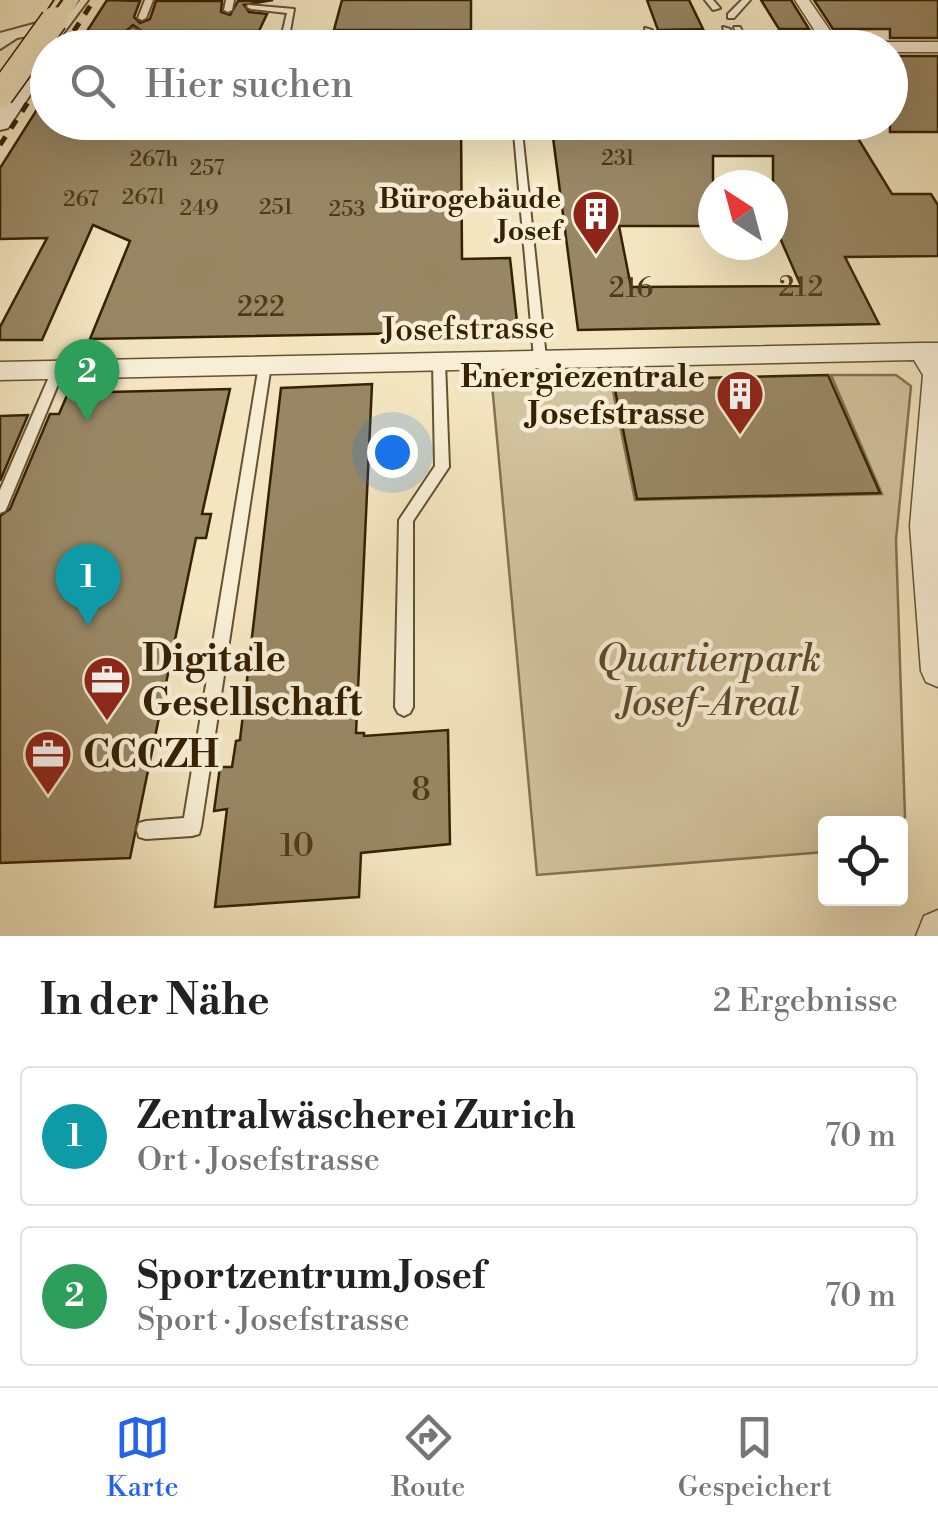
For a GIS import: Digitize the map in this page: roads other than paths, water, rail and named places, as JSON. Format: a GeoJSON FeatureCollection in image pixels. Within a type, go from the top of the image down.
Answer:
{"type":"FeatureCollection","features":[{"type":"Feature","properties":{"kind":"main road"},"geometry":{"type":"LineString","coordinates":[[0,67],[49,0]]}},
{"type":"Feature","properties":{"kind":"main road"},"geometry":{"type":"LineString","coordinates":[[47,30],[68,0]]}},
{"type":"Feature","properties":{"kind":"main road"},"geometry":{"type":"LineString","coordinates":[[0,95],[30,53]]}},
{"type":"Feature","properties":{"kind":"street"},"geometry":{"type":"LineString","coordinates":[[802,0],[821,30]]}},
{"type":"Feature","properties":{"kind":"street"},"geometry":{"type":"LineString","coordinates":[[908,47],[938,47]]}},
{"type":"Feature","properties":{"kind":"street"},"geometry":{"type":"LineString","coordinates":[[0,123],[30,75]]}},
{"type":"Feature","properties":{"kind":"street"},"geometry":{"type":"LineString","coordinates":[[932,347],[935,376],[925,526],[938,671]]}},
{"type":"Feature","properties":{"kind":"street","name":"Josefstrasse"},"geometry":{"type":"LineString","coordinates":[[0,371],[932,347]]}},
{"type":"Feature","properties":{"kind":"lane"},"geometry":{"type":"LineString","coordinates":[[52,30],[58,0]]}},
{"type":"Feature","properties":{"kind":"lane"},"geometry":{"type":"LineString","coordinates":[[60,30],[84,0]]}},
{"type":"Feature","properties":{"kind":"lane"},"geometry":{"type":"LineString","coordinates":[[142,18],[149,0]]}},
{"type":"Feature","properties":{"kind":"lane"},"geometry":{"type":"LineString","coordinates":[[223,6],[230,0]]}},
{"type":"Feature","properties":{"kind":"lane"},"geometry":{"type":"LineString","coordinates":[[710,0],[716,8]]}},
{"type":"Feature","properties":{"kind":"lane"},"geometry":{"type":"LineString","coordinates":[[730,16],[746,0]]}},
{"type":"Feature","properties":{"kind":"lane"},"geometry":{"type":"LineString","coordinates":[[251,7],[291,12],[287,30]]}},
{"type":"Feature","properties":{"kind":"lane"},"geometry":{"type":"LineString","coordinates":[[0,82],[30,59]]}},
{"type":"Feature","properties":{"kind":"lane"},"geometry":{"type":"LineString","coordinates":[[520,140],[540,358]]}},
{"type":"Feature","properties":{"kind":"lane"},"geometry":{"type":"LineString","coordinates":[[404,706],[406,520],[442,467],[440,362]]}},
{"type":"Feature","properties":{"kind":"lane"},"geometry":{"type":"LineString","coordinates":[[146,830],[192,827],[265,365]]}},
{"type":"Feature","properties":{"kind":"lane"},"geometry":{"type":"LineString","coordinates":[[0,508],[58,370]]}},
{"type":"Feature","properties":{"kind":"tram line"},"geometry":{"type":"LineString","coordinates":[[41,30],[62,0]]}},
{"type":"Feature","properties":{"kind":"tram line"},"geometry":{"type":"LineString","coordinates":[[0,87],[30,45]]}},
{"type":"Feature","properties":{"kind":"railway"},"geometry":{"type":"LineString","coordinates":[[75,30],[94,0]]}},
{"type":"Feature","properties":{"kind":"railway"},"geometry":{"type":"LineString","coordinates":[[0,145],[30,99]]}},
{"type":"Feature","properties":{"kind":"place","name":"Bürogebäude Josef"},"geometry":{"type":"Point","coordinates":[596,256]}},
{"type":"Feature","properties":{"kind":"place","name":"Sportzentrum Josef"},"geometry":{"type":"Point","coordinates":[87,421]}},
{"type":"Feature","properties":{"kind":"place","name":"Energiezentrale Josefstrasse"},"geometry":{"type":"Point","coordinates":[740,436]}},
{"type":"Feature","properties":{"kind":"place","name":"Zentralwäscherei Zurich"},"geometry":{"type":"Point","coordinates":[88,626]}},
{"type":"Feature","properties":{"kind":"place","name":"Digitale Gesellschaft"},"geometry":{"type":"Point","coordinates":[107,722]}},
{"type":"Feature","properties":{"kind":"place","name":"CCCZH"},"geometry":{"type":"Point","coordinates":[48,796]}},
{"type":"Feature","properties":{"kind":"park label","name":"Quartierpark Josef-Areal"},"geometry":{"type":"Point","coordinates":[709,680]}}]}
